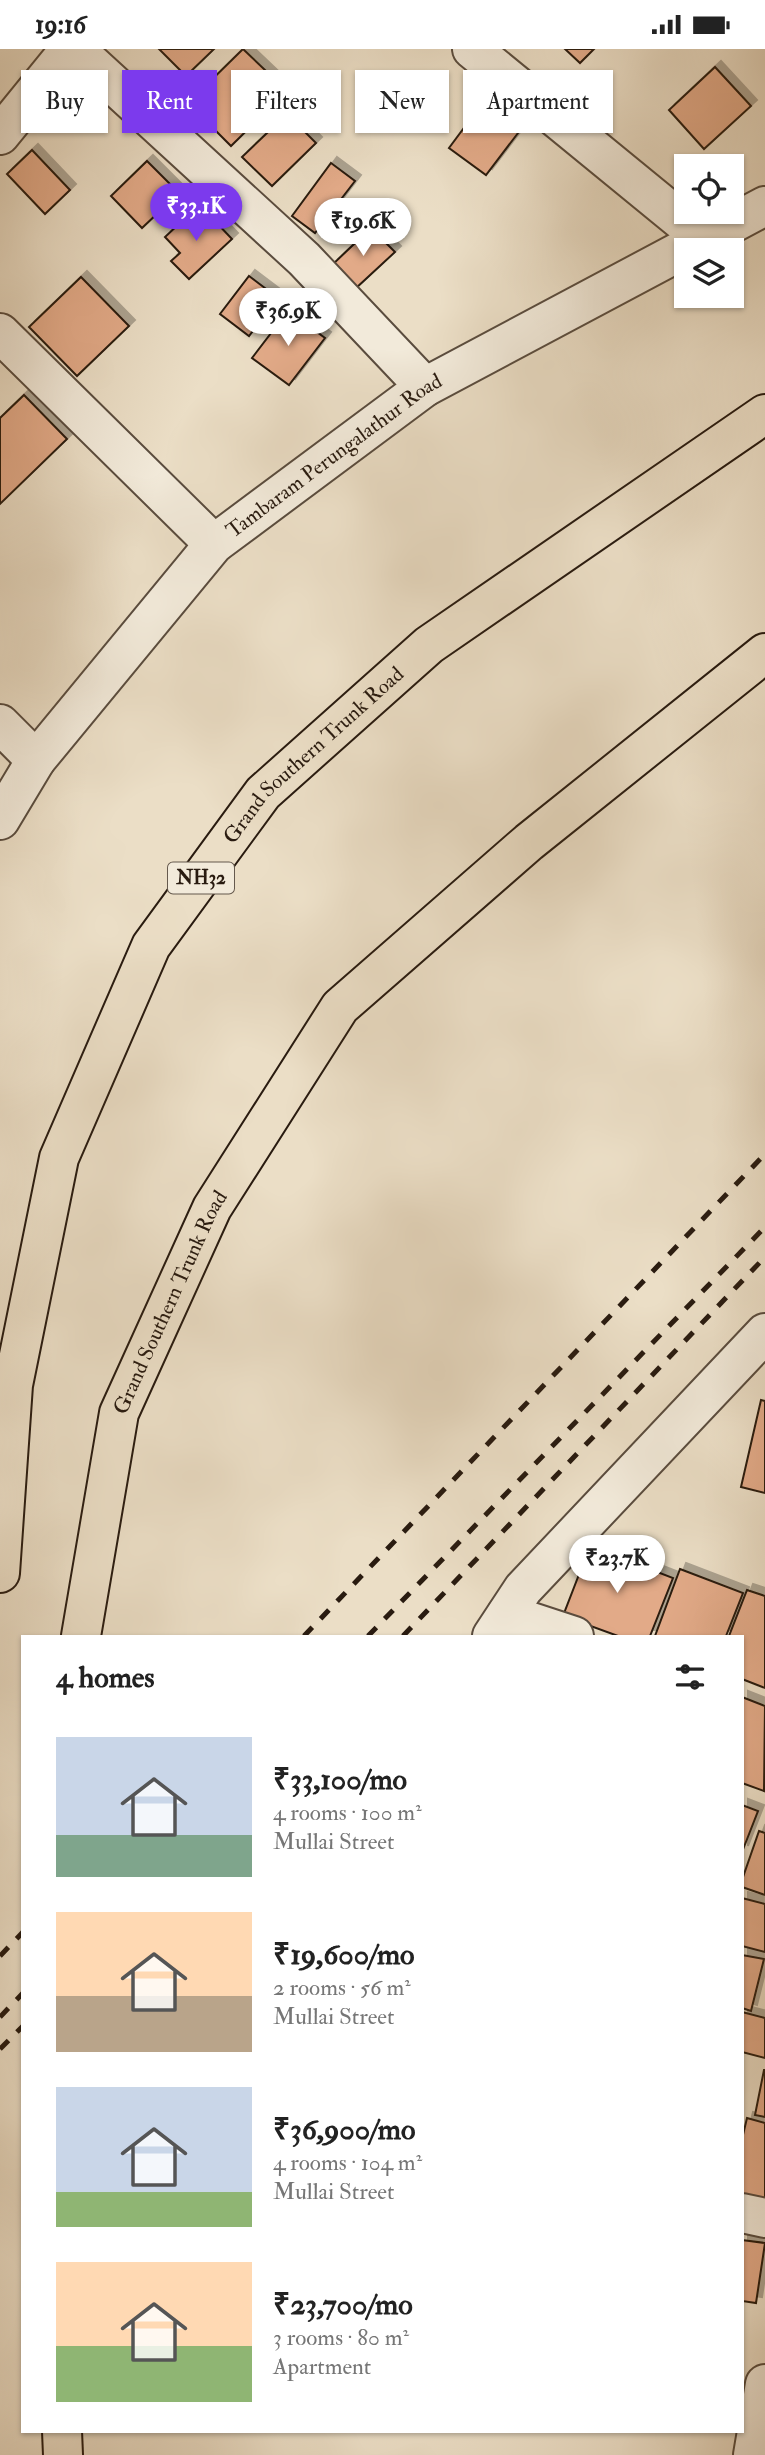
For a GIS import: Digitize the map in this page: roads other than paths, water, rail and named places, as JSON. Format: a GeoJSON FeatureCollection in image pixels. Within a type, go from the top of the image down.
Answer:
{"type":"FeatureCollection","features":[{"type":"Feature","properties":{"kind":"highway","name":"Grand Southern Trunk Road"},"geometry":{"type":"LineString","coordinates":[[0,1573],[13,1385],[59,1158],[150,946],[262,793],[429,645],[765,414]]}},
{"type":"Feature","properties":{"kind":"highway","name":"Grand Southern Trunk Road"},"geometry":{"type":"LineString","coordinates":[[82,1635],[119,1413],[212,1208],[340,1007],[529,842],[765,653]]}},
{"type":"Feature","properties":{"kind":"highway"},"geometry":{"type":"LineString","coordinates":[[62,2433],[63,2455]]}},
{"type":"Feature","properties":{"kind":"street"},"geometry":{"type":"LineString","coordinates":[[0,135],[72,49],[304,259],[425,387]]}},
{"type":"Feature","properties":{"kind":"street"},"geometry":{"type":"LineString","coordinates":[[486,54],[703,238]]}},
{"type":"Feature","properties":{"kind":"street","name":"Tambaram Perungalathur Road"},"geometry":{"type":"LineString","coordinates":[[706,238],[765,206]]}},
{"type":"Feature","properties":{"kind":"street","name":"Tambaram Perungalathur Road"},"geometry":{"type":"LineString","coordinates":[[0,820],[36,760],[214,544],[425,387],[674,255]]}},
{"type":"Feature","properties":{"kind":"street"},"geometry":{"type":"LineString","coordinates":[[0,333],[214,544]]}},
{"type":"Feature","properties":{"kind":"street"},"geometry":{"type":"LineString","coordinates":[[0,724],[36,760]]}},
{"type":"Feature","properties":{"kind":"street"},"geometry":{"type":"LineString","coordinates":[[567,1635],[500,1625],[523,1589],[757,1353]]}},
{"type":"Feature","properties":{"kind":"street"},"geometry":{"type":"LineString","coordinates":[[744,2213],[765,2218]]}},
{"type":"Feature","properties":{"kind":"street"},"geometry":{"type":"LineString","coordinates":[[753,2455],[763,2402]]}},
{"type":"Feature","properties":{"kind":"railway"},"geometry":{"type":"LineString","coordinates":[[305,1635],[765,1154]]}},
{"type":"Feature","properties":{"kind":"railway"},"geometry":{"type":"LineString","coordinates":[[369,1635],[765,1227]]}},
{"type":"Feature","properties":{"kind":"railway"},"geometry":{"type":"LineString","coordinates":[[404,1635],[765,1257]]}},
{"type":"Feature","properties":{"kind":"railway"},"geometry":{"type":"LineString","coordinates":[[0,1956],[21,1934]]}},
{"type":"Feature","properties":{"kind":"railway"},"geometry":{"type":"LineString","coordinates":[[0,2017],[21,1995]]}},
{"type":"Feature","properties":{"kind":"railway"},"geometry":{"type":"LineString","coordinates":[[0,2049],[21,2028]]}}]}
